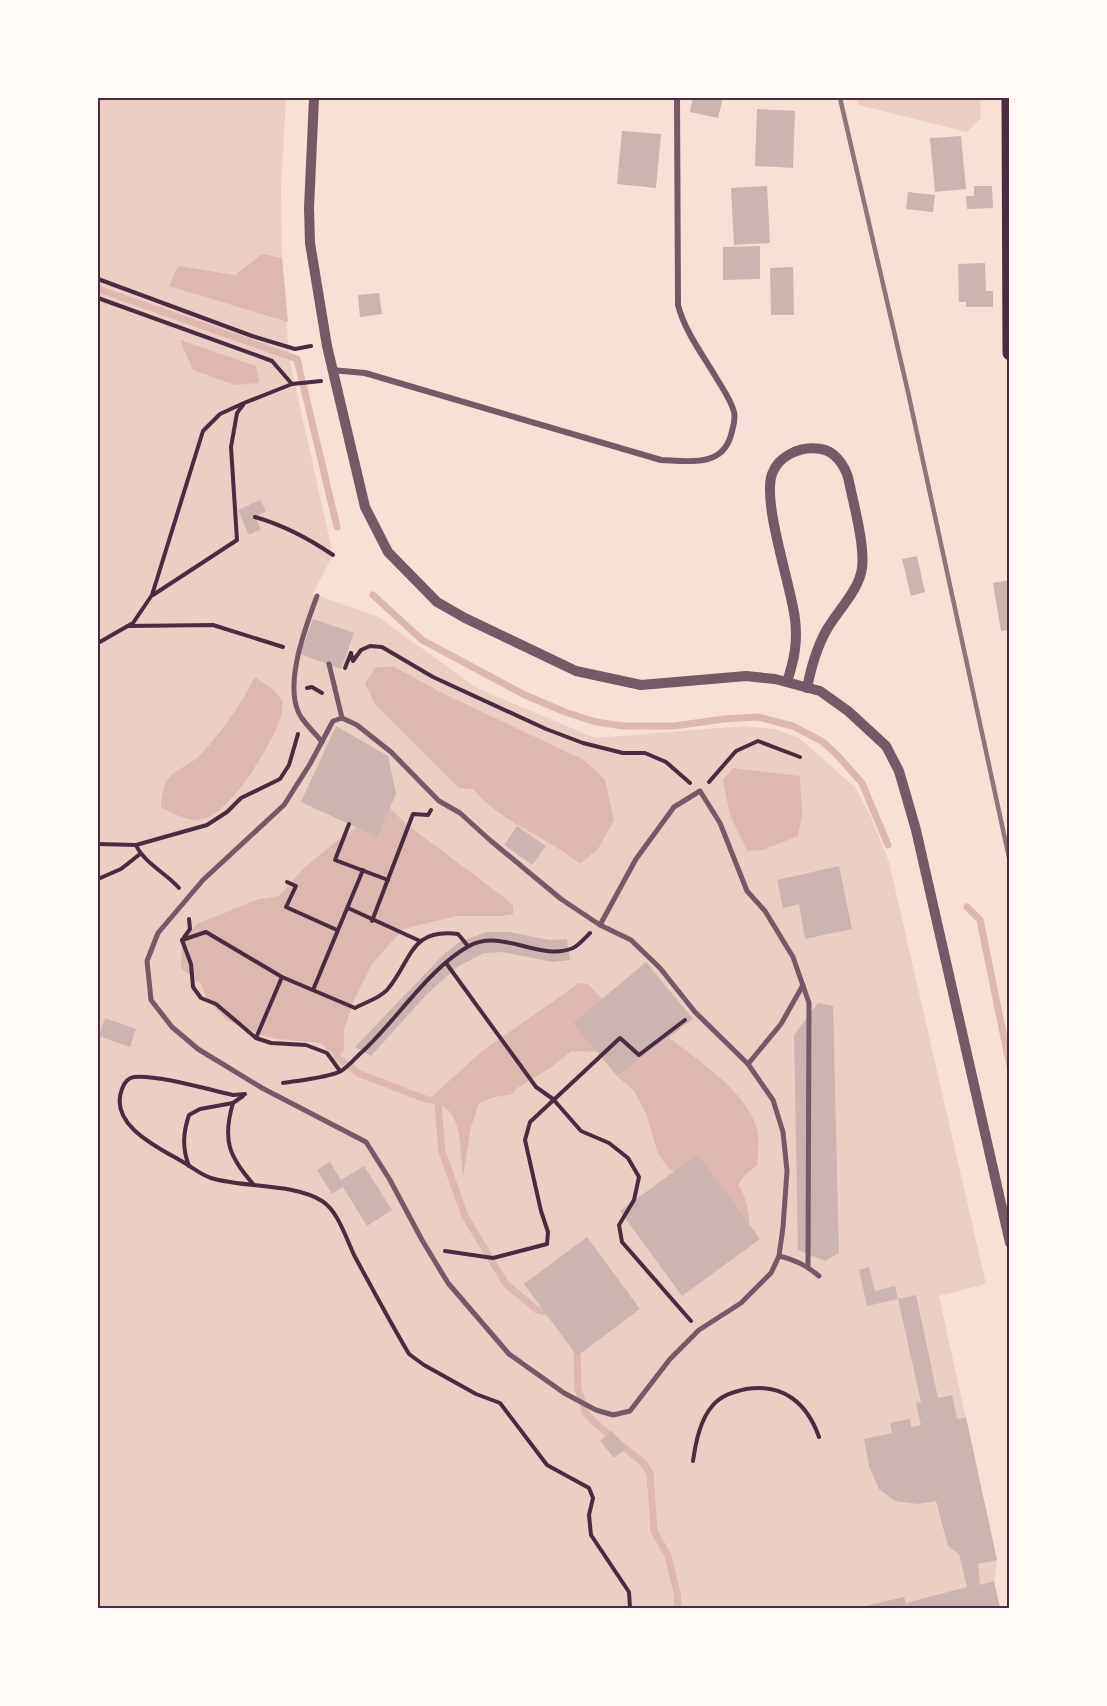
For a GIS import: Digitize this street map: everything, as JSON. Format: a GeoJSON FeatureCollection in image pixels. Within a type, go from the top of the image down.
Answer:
{"type":"FeatureCollection","features":[{"type":"Feature","properties":{"kind":"main road"},"geometry":{"type":"LineString","coordinates":[[1009,98],[1010,353]]}},
{"type":"Feature","properties":{"kind":"street"},"geometry":{"type":"LineString","coordinates":[[314,98],[309,208],[310,243],[331,370],[365,507],[388,552],[437,602],[465,618],[576,670],[641,685],[746,676],[787,682],[820,692],[871,730],[886,746],[899,771],[916,830],[1010,1243]]}},
{"type":"Feature","properties":{"kind":"street"},"geometry":{"type":"LineString","coordinates":[[331,370],[365,373],[661,460],[698,461],[716,457],[728,446],[734,424],[734,414],[726,393],[686,328],[678,305],[677,98]]}},
{"type":"Feature","properties":{"kind":"street"},"geometry":{"type":"LineString","coordinates":[[787,682],[796,651],[795,619],[771,504],[771,475],[780,459],[799,449],[822,449],[835,456],[845,467],[863,556],[858,581],[825,633],[814,657],[807,688]]}},
{"type":"Feature","properties":{"kind":"street"},"geometry":{"type":"LineString","coordinates":[[317,596],[297,655],[295,697],[300,716],[322,742]]}},
{"type":"Feature","properties":{"kind":"street"},"geometry":{"type":"LineString","coordinates":[[329,664],[342,718]]}},
{"type":"Feature","properties":{"kind":"street"},"geometry":{"type":"LineString","coordinates":[[342,718],[357,725],[391,752],[439,801],[460,813],[561,899],[600,925],[631,940],[660,968],[695,1012],[748,1064],[774,1100],[783,1132],[787,1171],[783,1227],[778,1256],[771,1273],[741,1303],[699,1330],[670,1359],[630,1411],[613,1415],[596,1410],[564,1393],[509,1354],[448,1283],[366,1142],[262,1088],[198,1049],[172,1027],[151,1000],[147,961],[158,933],[203,880],[284,805],[333,721],[342,718]]}},
{"type":"Feature","properties":{"kind":"street"},"geometry":{"type":"LineString","coordinates":[[600,925],[636,859],[674,807],[700,791],[720,823],[747,891],[765,912],[793,957],[809,1003],[808,1267]]}},
{"type":"Feature","properties":{"kind":"street"},"geometry":{"type":"LineString","coordinates":[[748,1064],[781,1024],[802,985]]}},
{"type":"Feature","properties":{"kind":"street"},"geometry":{"type":"LineString","coordinates":[[778,1256],[795,1260],[819,1276]]}},
{"type":"Feature","properties":{"kind":"path"},"geometry":{"type":"LineString","coordinates":[[98,279],[252,336],[295,349],[327,346]]}},
{"type":"Feature","properties":{"kind":"path"},"geometry":{"type":"LineString","coordinates":[[98,298],[272,361],[292,384]]}},
{"type":"Feature","properties":{"kind":"path"},"geometry":{"type":"LineString","coordinates":[[98,643],[133,623],[152,595],[203,431],[220,414],[292,384],[316,381],[334,382]]}},
{"type":"Feature","properties":{"kind":"path"},"geometry":{"type":"LineString","coordinates":[[152,595],[237,540],[231,447],[237,414],[244,404]]}},
{"type":"Feature","properties":{"kind":"path"},"geometry":{"type":"LineString","coordinates":[[255,517],[277,523],[333,555]]}},
{"type":"Feature","properties":{"kind":"path"},"geometry":{"type":"LineString","coordinates":[[127,626],[213,625],[283,647]]}},
{"type":"Feature","properties":{"kind":"path"},"geometry":{"type":"LineString","coordinates":[[351,653],[353,661],[361,650],[370,646],[382,647],[433,677],[546,729],[584,743],[623,753],[645,753],[666,762],[700,791],[736,751],[758,741],[800,757]]}},
{"type":"Feature","properties":{"kind":"path"},"geometry":{"type":"LineString","coordinates":[[98,844],[136,845],[207,825],[227,812],[241,798],[280,779],[289,765],[300,716]]}},
{"type":"Feature","properties":{"kind":"path"},"geometry":{"type":"LineString","coordinates":[[372,921],[413,814]]}},
{"type":"Feature","properties":{"kind":"path"},"geometry":{"type":"LineString","coordinates":[[349,824],[335,860],[388,880]]}},
{"type":"Feature","properties":{"kind":"path"},"geometry":{"type":"LineString","coordinates":[[136,845],[140,854],[170,878],[187,898],[190,930],[182,940]]}},
{"type":"Feature","properties":{"kind":"path"},"geometry":{"type":"LineString","coordinates":[[98,879],[122,869],[140,854]]}},
{"type":"Feature","properties":{"kind":"path"},"geometry":{"type":"LineString","coordinates":[[313,990],[363,870]]}},
{"type":"Feature","properties":{"kind":"path"},"geometry":{"type":"LineString","coordinates":[[287,882],[296,886],[286,907],[337,930]]}},
{"type":"Feature","properties":{"kind":"path"},"geometry":{"type":"LineString","coordinates":[[348,908],[372,921],[420,941]]}},
{"type":"Feature","properties":{"kind":"path"},"geometry":{"type":"LineString","coordinates":[[262,1088],[340,1071],[373,1041],[415,993],[446,963],[468,946],[491,940],[562,951],[573,948],[600,925]]}},
{"type":"Feature","properties":{"kind":"path"},"geometry":{"type":"LineString","coordinates":[[182,940],[206,932],[282,977],[355,1008],[386,992],[420,941],[432,934],[458,934],[468,946]]}},
{"type":"Feature","properties":{"kind":"path"},"geometry":{"type":"LineString","coordinates":[[182,940],[192,964],[193,987],[201,998],[216,1004],[256,1038],[272,1043],[306,1045],[327,1053],[340,1071]]}},
{"type":"Feature","properties":{"kind":"path"},"geometry":{"type":"LineString","coordinates":[[446,963],[536,1087],[553,1099],[581,1131],[609,1143],[627,1158],[639,1177],[634,1200],[620,1226],[622,1242],[699,1330]]}},
{"type":"Feature","properties":{"kind":"path"},"geometry":{"type":"LineString","coordinates":[[256,1038],[282,977]]}},
{"type":"Feature","properties":{"kind":"path"},"geometry":{"type":"LineString","coordinates":[[425,1246],[493,1258],[547,1244],[548,1232],[525,1140],[530,1122],[620,1038],[639,1055],[695,1012]]}},
{"type":"Feature","properties":{"kind":"path"},"geometry":{"type":"LineString","coordinates":[[189,1166],[184,1152],[184,1130],[189,1115],[200,1109],[233,1103],[240,1097],[250,1094],[233,1095],[148,1077],[133,1077],[124,1083],[120,1091],[122,1111],[140,1137],[208,1178],[301,1192],[323,1201],[337,1219],[410,1354],[424,1365],[476,1394],[500,1403],[547,1464],[589,1488],[593,1498],[589,1515],[591,1535],[629,1592],[630,1608]]}},
{"type":"Feature","properties":{"kind":"path"},"geometry":{"type":"LineString","coordinates":[[233,1103],[226,1132],[228,1147],[235,1161],[254,1185]]}},
{"type":"Feature","properties":{"kind":"path"},"geometry":{"type":"LineString","coordinates":[[693,1461],[696,1438],[712,1406],[721,1397],[742,1390],[764,1387],[795,1400],[808,1412],[819,1437]]}},
{"type":"Feature","properties":{"kind":"shaded area"},"geometry":{"type":"Polygon","coordinates":[[[98,98],[286,98],[281,186],[282,258],[289,357],[333,555],[313,594],[377,616],[477,688],[595,738],[743,726],[775,729],[799,738],[855,787],[872,819],[889,862],[986,1284],[939,1296],[997,1560],[994,1581],[1000,1608],[98,1608],[98,98]]]}},
{"type":"Feature","properties":{"kind":"shaded area"},"geometry":{"type":"Polygon","coordinates":[[[857,98],[980,98],[981,118],[967,132],[859,105],[857,98]]]}},
{"type":"Feature","properties":{"kind":"shaded area"},"geometry":{"type":"Polygon","coordinates":[[[262,254],[282,258],[288,322],[169,286],[178,266],[235,275],[262,254]]]}},
{"type":"Feature","properties":{"kind":"shaded area"},"geometry":{"type":"Polygon","coordinates":[[[180,340],[256,366],[259,383],[235,385],[193,370],[180,340]]]}},
{"type":"Feature","properties":{"kind":"shaded area"},"geometry":{"type":"Polygon","coordinates":[[[393,666],[442,693],[584,760],[605,780],[614,820],[598,849],[580,864],[496,811],[473,789],[459,788],[375,704],[365,683],[375,668],[393,666]]]}},
{"type":"Feature","properties":{"kind":"shaded area"},"geometry":{"type":"Polygon","coordinates":[[[255,677],[274,690],[283,702],[281,718],[275,732],[246,780],[221,809],[208,817],[196,820],[161,807],[166,783],[170,777],[204,751],[232,716],[255,677]]]}},
{"type":"Feature","properties":{"kind":"shaded area"},"geometry":{"type":"Polygon","coordinates":[[[733,768],[800,776],[802,816],[798,836],[763,850],[747,851],[730,815],[723,780],[733,768]]]}},
{"type":"Feature","properties":{"kind":"shaded area"},"geometry":{"type":"Polygon","coordinates":[[[381,799],[405,823],[506,899],[513,906],[513,914],[457,916],[403,929],[372,964],[354,1000],[344,1030],[344,1051],[337,1057],[320,1043],[277,1039],[261,1035],[227,1020],[208,1001],[201,984],[181,968],[182,940],[197,924],[259,899],[279,896],[304,868],[373,815],[381,799]]]}},
{"type":"Feature","properties":{"kind":"shaded area"},"geometry":{"type":"Polygon","coordinates":[[[579,983],[588,984],[602,999],[584,1014],[629,1067],[669,1038],[718,1076],[749,1110],[758,1133],[757,1165],[745,1175],[738,1185],[747,1208],[749,1249],[742,1237],[683,1175],[669,1169],[658,1154],[646,1113],[634,1091],[617,1076],[597,1052],[572,1051],[550,1068],[517,1088],[511,1095],[494,1097],[479,1103],[471,1127],[463,1177],[459,1133],[453,1117],[447,1109],[428,1100],[481,1052],[579,983]]]}},
{"type":"Feature","properties":{"kind":"building"},"geometry":{"type":"Polygon","coordinates":[[[693,98],[723,98],[718,118],[690,112],[693,98]]]}},
{"type":"Feature","properties":{"kind":"building"},"geometry":{"type":"Polygon","coordinates":[[[757,109],[795,111],[793,168],[755,166],[757,109]]]}},
{"type":"Feature","properties":{"kind":"building"},"geometry":{"type":"Polygon","coordinates":[[[622,131],[661,134],[656,188],[617,184],[622,131]]]}},
{"type":"Feature","properties":{"kind":"building"},"geometry":{"type":"Polygon","coordinates":[[[961,136],[966,189],[935,192],[930,138],[961,136]]]}},
{"type":"Feature","properties":{"kind":"building"},"geometry":{"type":"Polygon","coordinates":[[[767,186],[770,243],[734,245],[731,188],[767,186]]]}},
{"type":"Feature","properties":{"kind":"building"},"geometry":{"type":"Polygon","coordinates":[[[974,186],[992,186],[993,208],[967,209],[966,196],[974,196],[974,186]]]}},
{"type":"Feature","properties":{"kind":"building"},"geometry":{"type":"Polygon","coordinates":[[[908,192],[935,195],[933,212],[906,209],[908,192]]]}},
{"type":"Feature","properties":{"kind":"building"},"geometry":{"type":"Polygon","coordinates":[[[760,246],[760,279],[723,280],[723,247],[760,246]]]}},
{"type":"Feature","properties":{"kind":"building"},"geometry":{"type":"Polygon","coordinates":[[[985,263],[986,291],[993,291],[993,307],[966,307],[966,302],[959,302],[958,264],[985,263]]]}},
{"type":"Feature","properties":{"kind":"building"},"geometry":{"type":"Polygon","coordinates":[[[793,267],[794,315],[771,315],[770,268],[793,267]]]}},
{"type":"Feature","properties":{"kind":"building"},"geometry":{"type":"Polygon","coordinates":[[[379,293],[382,314],[360,317],[358,295],[379,293]]]}},
{"type":"Feature","properties":{"kind":"building"},"geometry":{"type":"Polygon","coordinates":[[[260,500],[266,511],[255,517],[261,529],[249,535],[238,510],[260,500]]]}},
{"type":"Feature","properties":{"kind":"building"},"geometry":{"type":"Polygon","coordinates":[[[917,556],[925,592],[911,596],[902,559],[917,556]]]}},
{"type":"Feature","properties":{"kind":"building"},"geometry":{"type":"Polygon","coordinates":[[[1010,580],[1010,630],[1001,631],[993,583],[1010,580]]]}},
{"type":"Feature","properties":{"kind":"building"},"geometry":{"type":"Polygon","coordinates":[[[313,619],[354,633],[341,669],[300,654],[313,619]]]}},
{"type":"Feature","properties":{"kind":"building"},"geometry":{"type":"Polygon","coordinates":[[[336,726],[388,756],[396,794],[377,837],[301,802],[336,726]]]}},
{"type":"Feature","properties":{"kind":"building"},"geometry":{"type":"Polygon","coordinates":[[[517,826],[546,846],[532,865],[504,845],[517,826]]]}},
{"type":"Feature","properties":{"kind":"building"},"geometry":{"type":"Polygon","coordinates":[[[839,866],[852,929],[805,939],[799,904],[783,908],[777,880],[839,866]]]}},
{"type":"Feature","properties":{"kind":"building"},"geometry":{"type":"Polygon","coordinates":[[[486,932],[508,932],[550,940],[567,939],[570,960],[552,962],[503,952],[484,953],[457,967],[427,994],[371,1056],[355,1047],[444,954],[458,943],[486,932]]]}},
{"type":"Feature","properties":{"kind":"building"},"geometry":{"type":"Polygon","coordinates":[[[646,962],[693,1019],[617,1076],[573,1023],[646,962]]]}},
{"type":"Feature","properties":{"kind":"building"},"geometry":{"type":"Polygon","coordinates":[[[818,1003],[833,1006],[839,1253],[825,1261],[798,1250],[794,1035],[818,1003]]]}},
{"type":"Feature","properties":{"kind":"building"},"geometry":{"type":"Polygon","coordinates":[[[105,1018],[136,1029],[130,1047],[99,1036],[105,1018]]]}},
{"type":"Feature","properties":{"kind":"building"},"geometry":{"type":"Polygon","coordinates":[[[698,1154],[760,1239],[682,1296],[620,1211],[698,1154]]]}},
{"type":"Feature","properties":{"kind":"building"},"geometry":{"type":"Polygon","coordinates":[[[330,1162],[341,1180],[364,1166],[392,1210],[367,1226],[343,1187],[332,1194],[317,1170],[330,1162]]]}},
{"type":"Feature","properties":{"kind":"building"},"geometry":{"type":"Polygon","coordinates":[[[587,1237],[640,1309],[577,1356],[524,1284],[587,1237]]]}},
{"type":"Feature","properties":{"kind":"building"},"geometry":{"type":"Polygon","coordinates":[[[869,1267],[875,1291],[895,1286],[898,1299],[867,1306],[859,1270],[869,1267]]]}},
{"type":"Feature","properties":{"kind":"building"},"geometry":{"type":"Polygon","coordinates":[[[916,1295],[938,1398],[952,1395],[957,1419],[966,1417],[997,1560],[978,1564],[980,1585],[994,1581],[1000,1608],[857,1608],[904,1597],[906,1603],[967,1587],[959,1554],[948,1546],[936,1501],[918,1504],[895,1501],[879,1489],[869,1466],[864,1439],[892,1433],[890,1423],[910,1419],[911,1427],[921,1425],[916,1403],[921,1402],[898,1299],[916,1295]]]}},
{"type":"Feature","properties":{"kind":"building"},"geometry":{"type":"Polygon","coordinates":[[[612,1431],[626,1449],[614,1458],[600,1441],[612,1431]]]}},
{"type":"Feature","properties":{"kind":"waterway"},"geometry":{"type":"LineString","coordinates":[[98,289],[297,359],[337,527]]}},
{"type":"Feature","properties":{"kind":"waterway"},"geometry":{"type":"LineString","coordinates":[[373,595],[422,640],[525,695],[596,722],[623,726],[674,726],[758,717],[793,726],[823,742],[862,783],[888,845]]}},
{"type":"Feature","properties":{"kind":"waterway"},"geometry":{"type":"LineString","coordinates":[[967,907],[980,920],[1010,1067]]}},
{"type":"Feature","properties":{"kind":"waterway"},"geometry":{"type":"LineString","coordinates":[[337,1057],[360,1074],[428,1100],[435,1100]]}},
{"type":"Feature","properties":{"kind":"waterway"},"geometry":{"type":"LineString","coordinates":[[438,1105],[442,1152],[465,1216],[506,1284],[537,1310],[552,1313]]}},
{"type":"Feature","properties":{"kind":"waterway"},"geometry":{"type":"LineString","coordinates":[[577,1348],[578,1389],[586,1413],[643,1463],[650,1473],[654,1531],[668,1556],[677,1593],[678,1608]]}},
{"type":"Feature","properties":{"kind":"railway"},"geometry":{"type":"LineString","coordinates":[[840,98],[908,392],[1010,862]]}}]}
